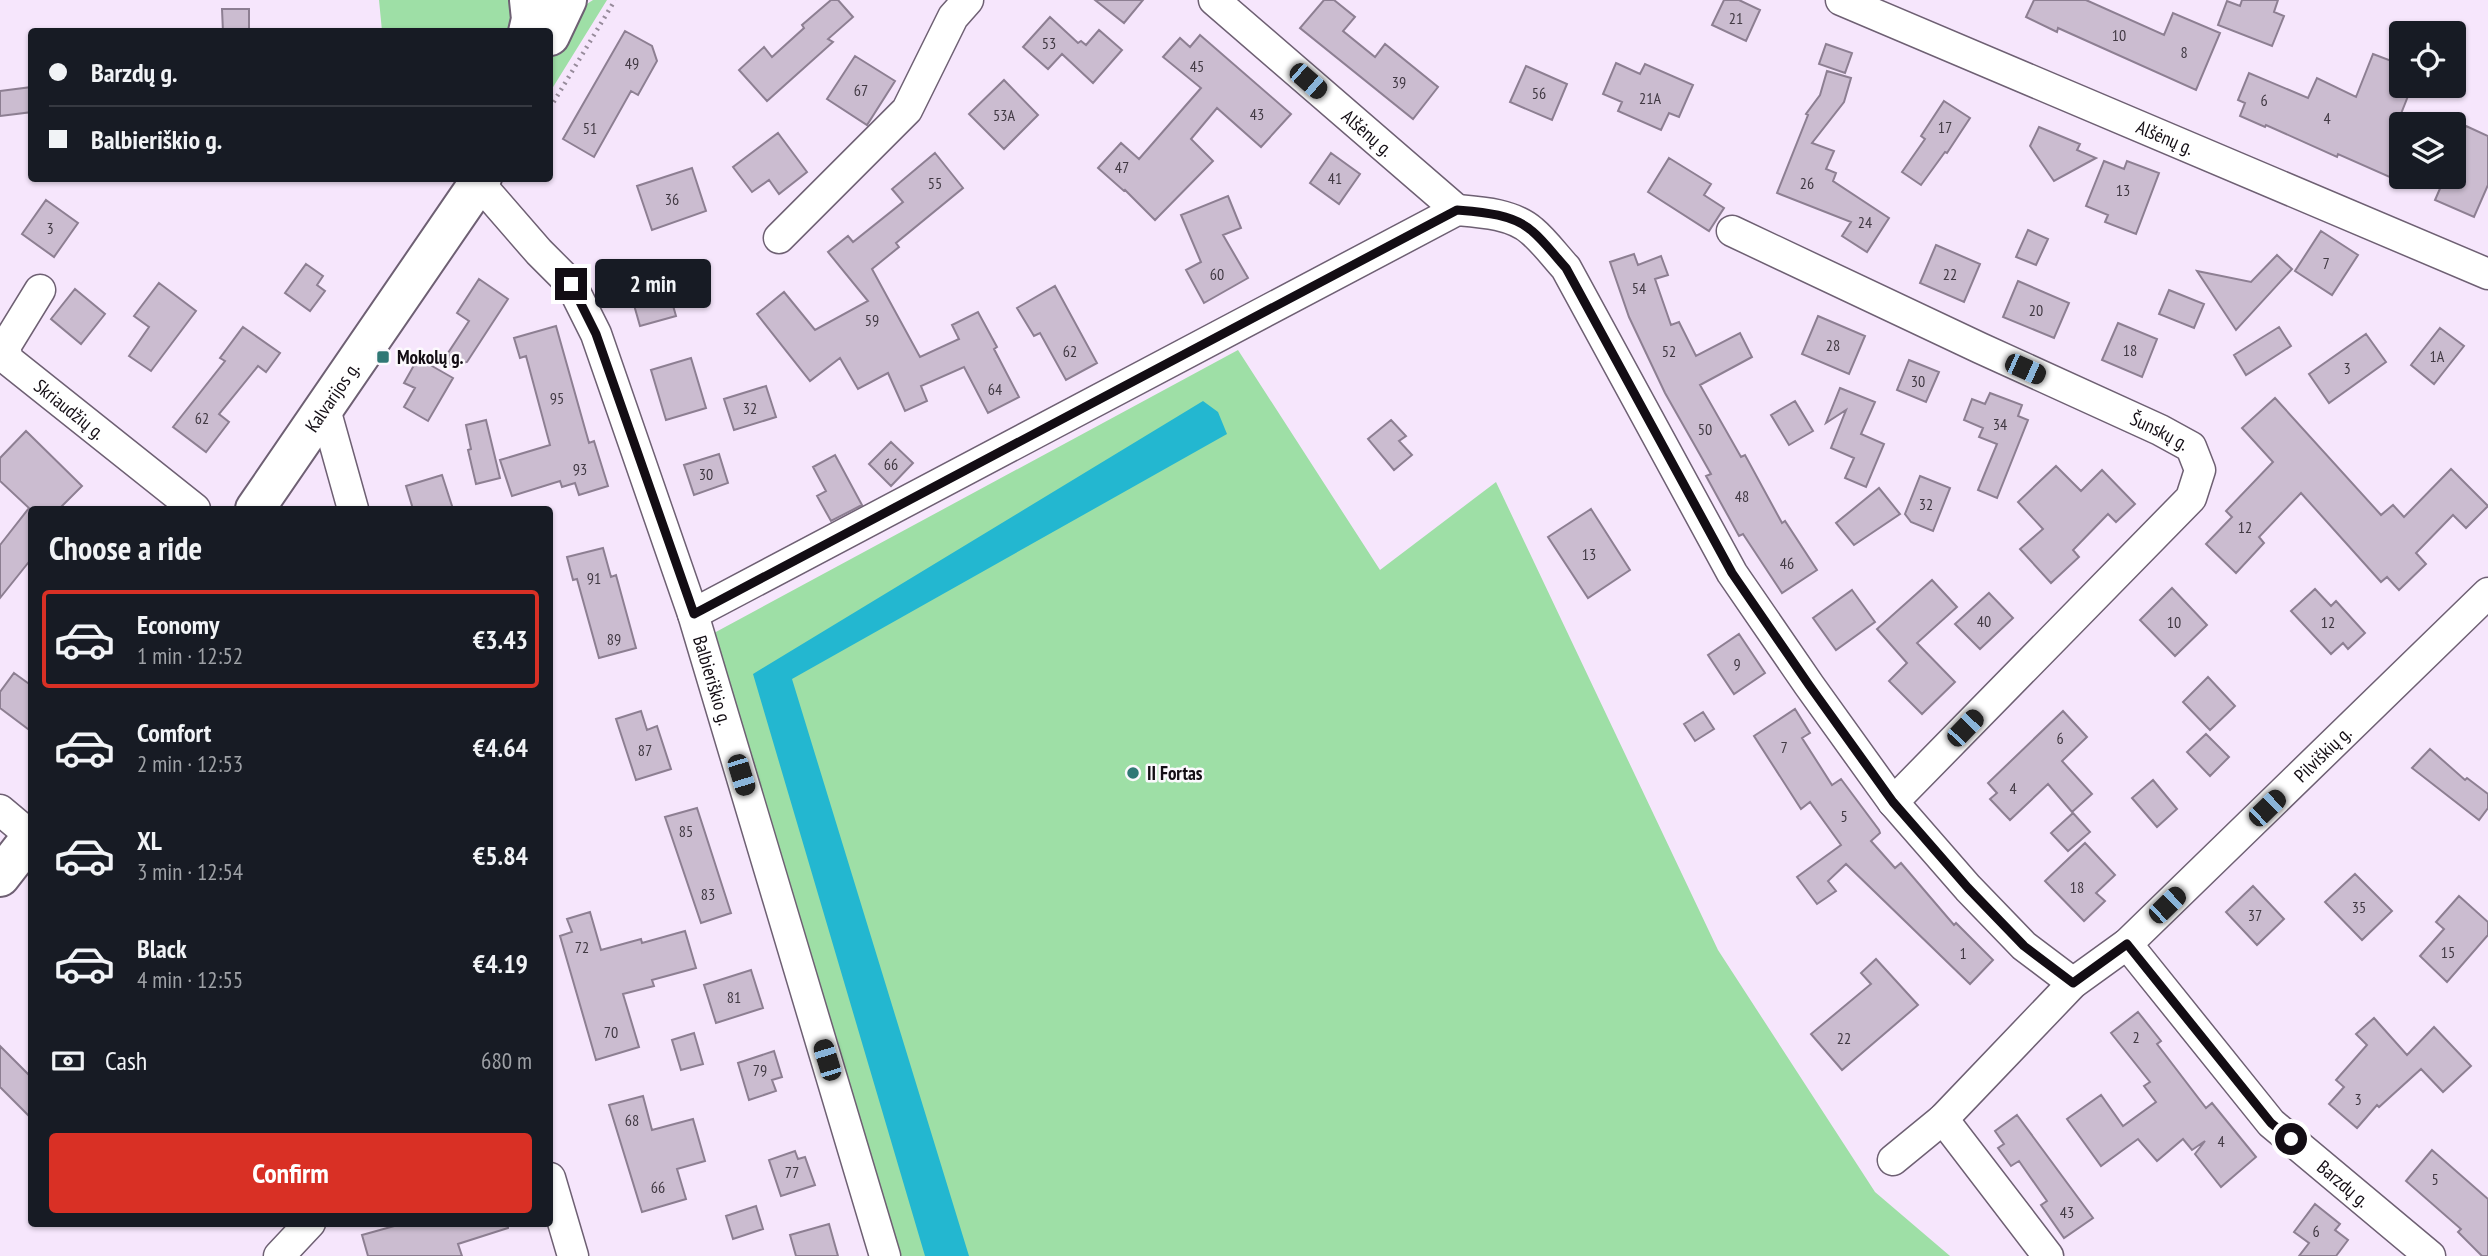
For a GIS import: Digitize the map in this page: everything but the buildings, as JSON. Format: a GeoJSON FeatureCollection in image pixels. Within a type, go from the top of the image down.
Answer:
{"type":"FeatureCollection","features":[{"type":"Feature","properties":{"kind":"main road"},"geometry":{"type":"LineString","coordinates":[[529,0],[529,28]]}},
{"type":"Feature","properties":{"kind":"main road"},"geometry":{"type":"LineString","coordinates":[[553,30],[567,0]]}},
{"type":"Feature","properties":{"kind":"main road","name":"Kalvarijos g."},"geometry":{"type":"LineString","coordinates":[[257,506],[479,182]]}},
{"type":"Feature","properties":{"kind":"main road"},"geometry":{"type":"LineString","coordinates":[[0,877],[28,841]]}},
{"type":"Feature","properties":{"kind":"street"},"geometry":{"type":"LineString","coordinates":[[779,238],[907,110],[953,17],[968,0]]}},
{"type":"Feature","properties":{"kind":"street","name":"Alšėnų g."},"geometry":{"type":"LineString","coordinates":[[1214,0],[1457,210]]}},
{"type":"Feature","properties":{"kind":"street","name":"Alšėnų g."},"geometry":{"type":"LineString","coordinates":[[1841,0],[2488,274]]}},
{"type":"Feature","properties":{"kind":"street","name":"Balbieriškio g."},"geometry":{"type":"LineString","coordinates":[[481,182],[539,251],[571,284],[596,334],[694,614],[885,1256]]}},
{"type":"Feature","properties":{"kind":"street"},"geometry":{"type":"LineString","coordinates":[[694,614],[1457,210],[1503,217],[1530,229],[1566,268],[1732,573],[1893,802],[1968,888],[2024,946],[2073,983]]}},
{"type":"Feature","properties":{"kind":"street","name":"Šunskų g."},"geometry":{"type":"LineString","coordinates":[[1732,230],[2160,430],[2191,447],[2200,470],[2191,498],[1893,802]]}},
{"type":"Feature","properties":{"kind":"street","name":"Skriaudžių g."},"geometry":{"type":"LineString","coordinates":[[40,290],[5,347],[8,360],[191,506]]}},
{"type":"Feature","properties":{"kind":"street"},"geometry":{"type":"LineString","coordinates":[[325,409],[352,506]]}},
{"type":"Feature","properties":{"kind":"street","name":"Pilviškių g."},"geometry":{"type":"LineString","coordinates":[[1893,1160],[1943,1119],[2073,983],[2127,944],[2488,593]]}},
{"type":"Feature","properties":{"kind":"street"},"geometry":{"type":"LineString","coordinates":[[0,810],[28,833]]}},
{"type":"Feature","properties":{"kind":"street","name":"Barzdų g."},"geometry":{"type":"LineString","coordinates":[[2127,944],[2271,1123],[2430,1256]]}},
{"type":"Feature","properties":{"kind":"street"},"geometry":{"type":"LineString","coordinates":[[1943,1119],[2048,1256]]}},
{"type":"Feature","properties":{"kind":"street"},"geometry":{"type":"LineString","coordinates":[[553,1188],[573,1256]]}},
{"type":"Feature","properties":{"kind":"street"},"geometry":{"type":"LineString","coordinates":[[279,1256],[306,1227]]}},
{"type":"Feature","properties":{"kind":"path"},"geometry":{"type":"LineString","coordinates":[[553,103],[615,0]]}},
{"type":"Feature","properties":{"kind":"green space"},"geometry":{"type":"Polygon","coordinates":[[[379,0],[511,0],[515,18],[512,28],[382,28],[379,0]]]}},
{"type":"Feature","properties":{"kind":"green space"},"geometry":{"type":"Polygon","coordinates":[[[593,0],[607,0],[553,87],[553,52],[571,19],[593,0]]]}},
{"type":"Feature","properties":{"kind":"green space","name":"II Fortas"},"geometry":{"type":"Polygon","coordinates":[[[1238,350],[1380,570],[1496,482],[1718,950],[1875,1192],[1950,1256],[899,1256],[714,633],[1238,350]]]}},
{"type":"Feature","properties":{"kind":"water"},"geometry":{"type":"Polygon","coordinates":[[[1203,401],[1218,412],[1227,434],[792,679],[969,1256],[925,1256],[753,674],[1203,401]]]}},
{"type":"Feature","properties":{"kind":"place","name":"Mokolų g."},"geometry":{"type":"Point","coordinates":[383,357]}},
{"type":"Feature","properties":{"kind":"place","name":"II Fortas"},"geometry":{"type":"Point","coordinates":[1133,773]}},
{"type":"Feature","properties":{"kind":"route"},"geometry":{"type":"LineString","coordinates":[[571,284],[596,334],[694,614],[1457,210],[1503,217],[1530,229],[1566,268],[1732,573],[1893,802],[1968,888],[2024,946],[2073,983],[2127,944],[2271,1123],[2291,1139]]}}]}
